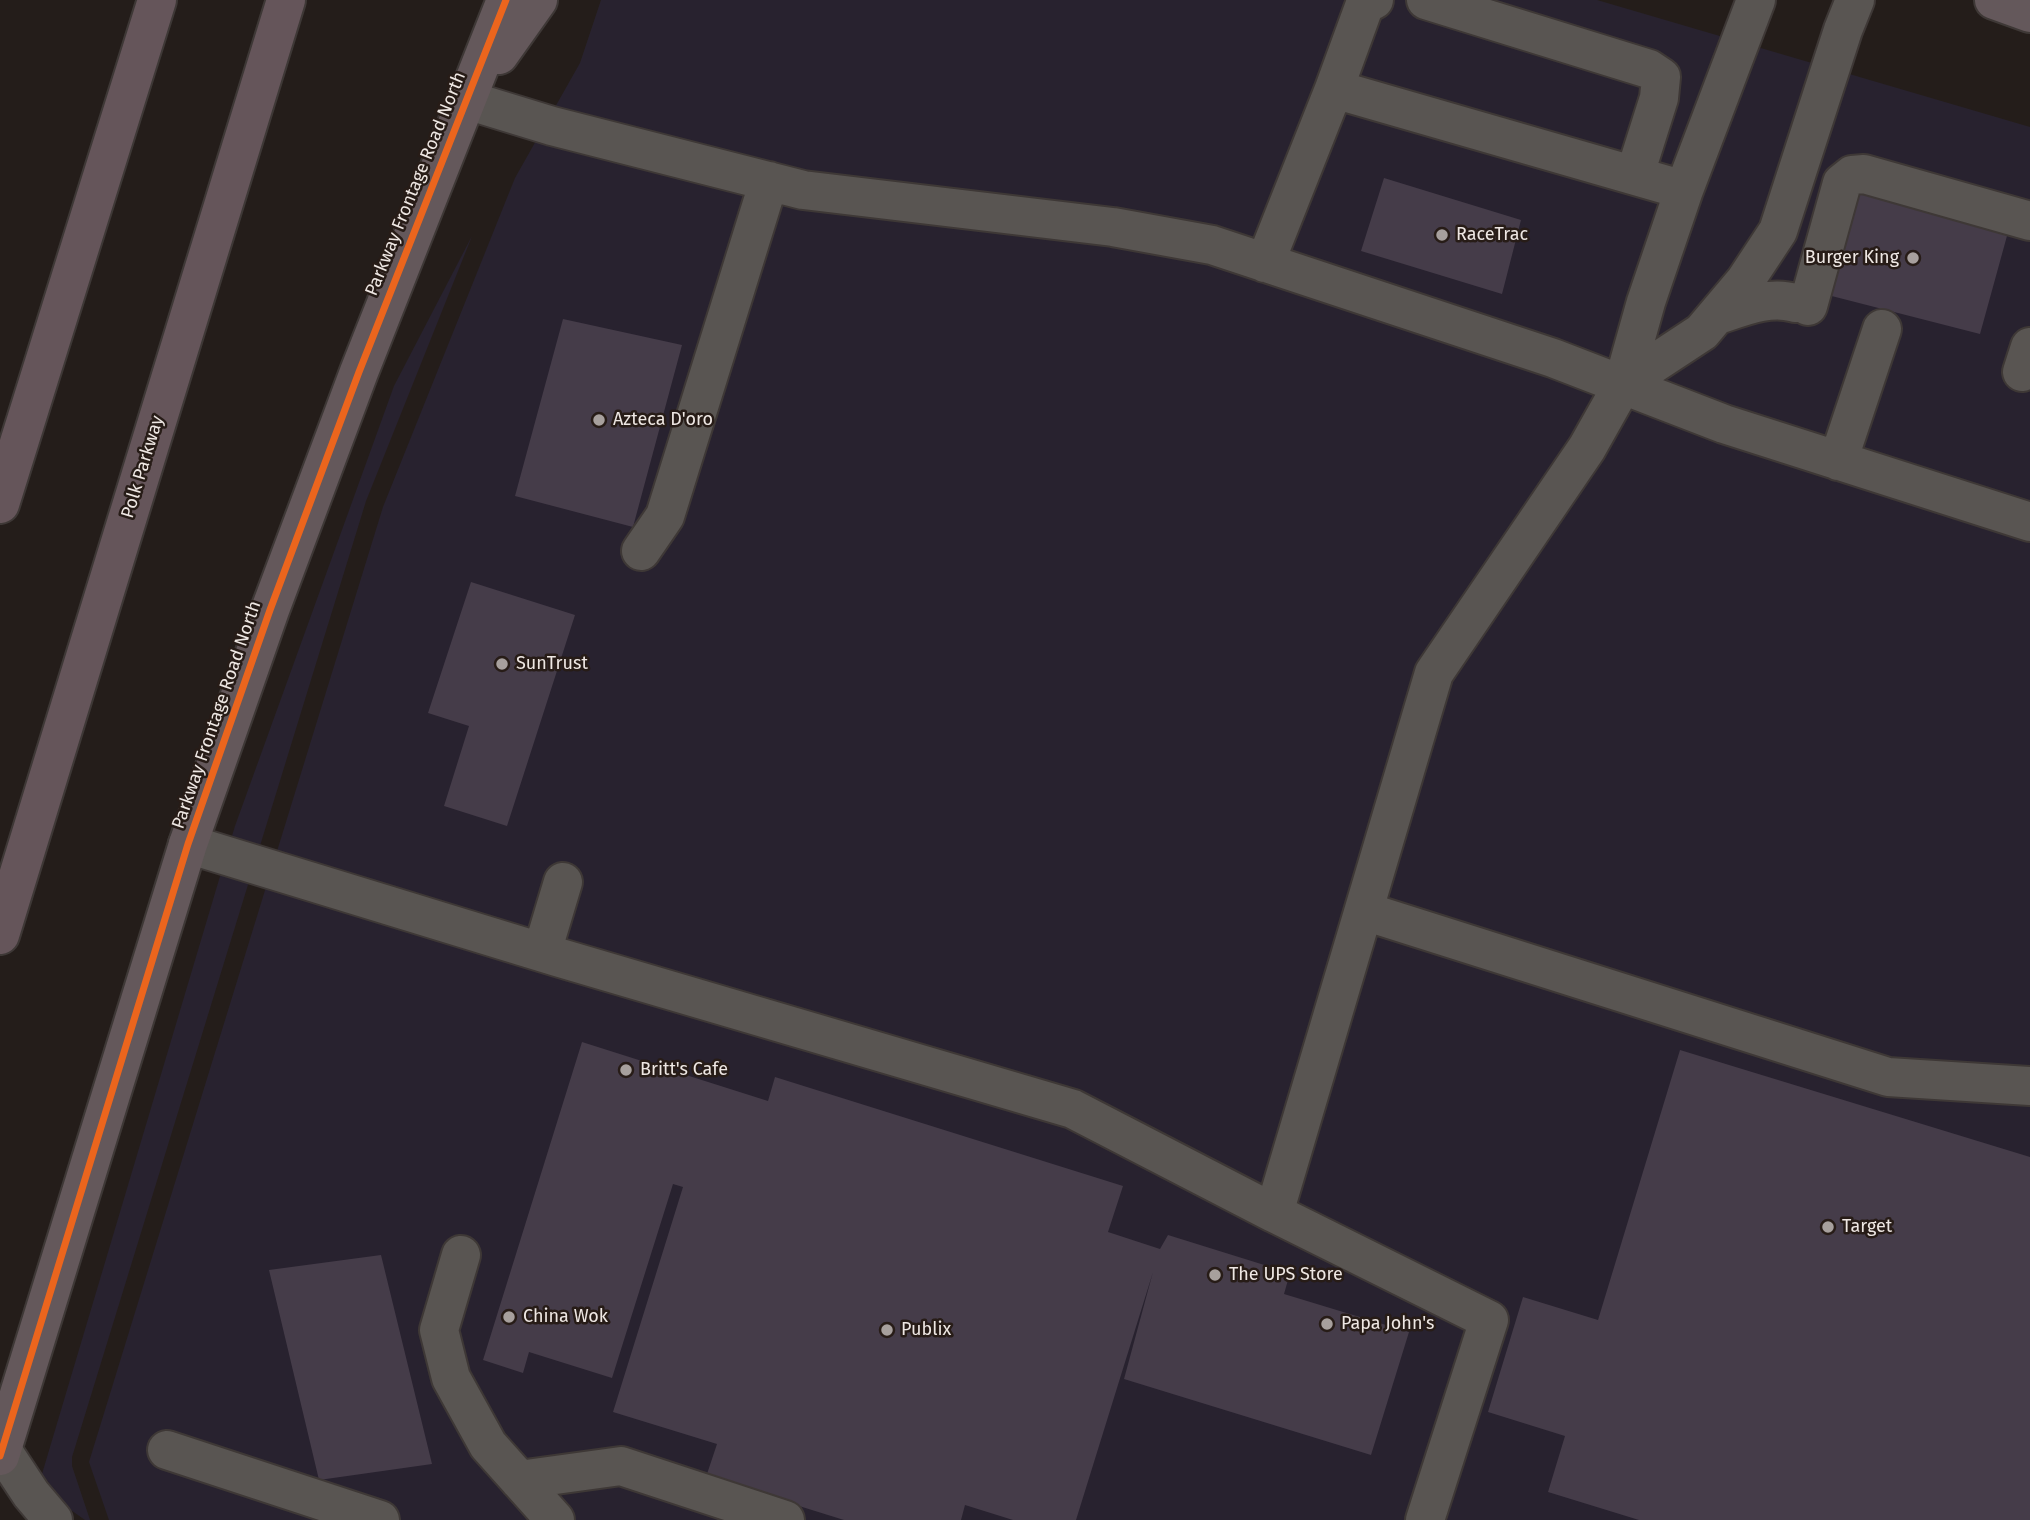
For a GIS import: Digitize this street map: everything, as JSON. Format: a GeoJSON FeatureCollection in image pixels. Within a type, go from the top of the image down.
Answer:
{"type":"FeatureCollection","features":[{"type":"Feature","properties":{"kind":"highway"},"geometry":{"type":"LineString","coordinates":[[0,504],[157,0]]}},
{"type":"Feature","properties":{"kind":"highway","name":"Polk Parkway"},"geometry":{"type":"LineString","coordinates":[[0,935],[286,0]]}},
{"type":"Feature","properties":{"kind":"main road","name":"Parkway Frontage Road North"},"geometry":{"type":"LineString","coordinates":[[1,1453],[188,844],[270,610],[354,384],[506,0]]}},
{"type":"Feature","properties":{"kind":"main road"},"geometry":{"type":"LineString","coordinates":[[467,100],[538,0]]}},
{"type":"Feature","properties":{"kind":"main road"},"geometry":{"type":"LineString","coordinates":[[1994,0],[2030,13]]}},
{"type":"Feature","properties":{"kind":"street"},"geometry":{"type":"LineString","coordinates":[[1265,263],[1365,4],[1374,0]]}},
{"type":"Feature","properties":{"kind":"street"},"geometry":{"type":"LineString","coordinates":[[1426,0],[1650,69],[1661,77],[1659,98],[1635,174]]}},
{"type":"Feature","properties":{"kind":"street"},"geometry":{"type":"LineString","coordinates":[[1274,1213],[1434,673],[1587,448],[1623,384],[1646,302],[1684,190],[1756,0]]}},
{"type":"Feature","properties":{"kind":"street"},"geometry":{"type":"LineString","coordinates":[[1623,384],[1702,332],[1745,281],[1778,231],[1855,0]]}},
{"type":"Feature","properties":{"kind":"street"},"geometry":{"type":"LineString","coordinates":[[1334,89],[1684,190]]}},
{"type":"Feature","properties":{"kind":"street"},"geometry":{"type":"LineString","coordinates":[[467,100],[552,126],[803,190],[1113,228],[1212,245],[1553,358],[1724,424],[2030,522]]}},
{"type":"Feature","properties":{"kind":"street"},"geometry":{"type":"LineString","coordinates":[[1796,303],[1842,183],[1852,176],[1864,174],[2030,221]]}},
{"type":"Feature","properties":{"kind":"street"},"geometry":{"type":"LineString","coordinates":[[640,551],[665,516],[769,181]]}},
{"type":"Feature","properties":{"kind":"street"},"geometry":{"type":"LineString","coordinates":[[1770,244],[1775,269],[1796,303]]}},
{"type":"Feature","properties":{"kind":"street"},"geometry":{"type":"LineString","coordinates":[[1718,314],[1755,303],[1796,303]]}},
{"type":"Feature","properties":{"kind":"street"},"geometry":{"type":"LineString","coordinates":[[1838,461],[1882,329]]}},
{"type":"Feature","properties":{"kind":"street"},"geometry":{"type":"LineString","coordinates":[[188,844],[1073,1109],[1489,1320],[1425,1520]]}},
{"type":"Feature","properties":{"kind":"street"},"geometry":{"type":"LineString","coordinates":[[542,952],[564,882]]}},
{"type":"Feature","properties":{"kind":"street"},"geometry":{"type":"LineString","coordinates":[[1364,911],[1888,1077],[2030,1086]]}},
{"type":"Feature","properties":{"kind":"street"},"geometry":{"type":"LineString","coordinates":[[461,1255],[439,1330],[451,1378],[488,1445],[549,1518]]}},
{"type":"Feature","properties":{"kind":"street"},"geometry":{"type":"LineString","coordinates":[[167,1450],[380,1520]]}},
{"type":"Feature","properties":{"kind":"street"},"geometry":{"type":"LineString","coordinates":[[1,1453],[52,1520]]}},
{"type":"Feature","properties":{"kind":"street"},"geometry":{"type":"LineString","coordinates":[[519,1480],[621,1466],[785,1520]]}},
{"type":"Feature","properties":{"kind":"shaded area"},"geometry":{"type":"Polygon","coordinates":[[[601,0],[1597,0],[2030,127],[2030,1520],[109,1520],[89,1462],[383,507],[515,178],[580,63],[601,0]]]}},
{"type":"Feature","properties":{"kind":"shaded area"},"geometry":{"type":"Polygon","coordinates":[[[472,236],[366,501],[72,1457],[72,1466],[90,1520],[85,1520],[68,1508],[42,1474],[235,826],[394,386],[472,236]]]}},
{"type":"Feature","properties":{"kind":"building","name":"RaceTrac"},"geometry":{"type":"Polygon","coordinates":[[[1384,178],[1521,220],[1502,294],[1361,251],[1384,178]]]}},
{"type":"Feature","properties":{"kind":"building","name":"Burger King"},"geometry":{"type":"Polygon","coordinates":[[[1849,180],[2010,225],[1980,334],[1816,292],[1849,180]]]}},
{"type":"Feature","properties":{"kind":"building","name":"Azteca D'oro"},"geometry":{"type":"Polygon","coordinates":[[[563,319],[682,345],[633,527],[515,496],[563,319]]]}},
{"type":"Feature","properties":{"kind":"building","name":"SunTrust"},"geometry":{"type":"Polygon","coordinates":[[[471,582],[575,615],[507,826],[444,806],[469,726],[428,713],[471,582]]]}},
{"type":"Feature","properties":{"kind":"building","name":"Publix"},"geometry":{"type":"Polygon","coordinates":[[[582,1042],[768,1101],[775,1077],[1123,1186],[1108,1232],[1160,1249],[1168,1235],[1290,1273],[1284,1294],[1409,1332],[1371,1455],[1124,1379],[1153,1272],[1076,1520],[1013,1520],[965,1505],[961,1520],[844,1520],[706,1477],[717,1444],[613,1412],[683,1187],[673,1184],[612,1378],[529,1352],[523,1373],[483,1360],[582,1042]]]}},
{"type":"Feature","properties":{"kind":"building","name":"Target"},"geometry":{"type":"Polygon","coordinates":[[[1680,1050],[2030,1157],[2030,1520],[1639,1520],[1548,1492],[1565,1436],[1488,1412],[1523,1297],[1598,1320],[1680,1050]]]}},
{"type":"Feature","properties":{"kind":"building"},"geometry":{"type":"Polygon","coordinates":[[[381,1255],[432,1464],[319,1480],[269,1270],[381,1255]]]}},
{"type":"Feature","properties":{"kind":"cycle path"},"geometry":{"type":"LineString","coordinates":[[0,1456],[188,844],[270,610],[359,372],[506,0]]}},
{"type":"Feature","properties":{"kind":"place","name":"RaceTrac"},"geometry":{"type":"Point","coordinates":[1442,235]}},
{"type":"Feature","properties":{"kind":"place","name":"Burger King"},"geometry":{"type":"Point","coordinates":[1913,258]}},
{"type":"Feature","properties":{"kind":"place","name":"Azteca D'oro"},"geometry":{"type":"Point","coordinates":[599,420]}},
{"type":"Feature","properties":{"kind":"place","name":"SunTrust"},"geometry":{"type":"Point","coordinates":[502,664]}},
{"type":"Feature","properties":{"kind":"place","name":"Britt's Cafe"},"geometry":{"type":"Point","coordinates":[626,1070]}},
{"type":"Feature","properties":{"kind":"place","name":"Target"},"geometry":{"type":"Point","coordinates":[1828,1227]}},
{"type":"Feature","properties":{"kind":"place","name":"The UPS Store"},"geometry":{"type":"Point","coordinates":[1215,1275]}},
{"type":"Feature","properties":{"kind":"place","name":"China Wok"},"geometry":{"type":"Point","coordinates":[509,1317]}},
{"type":"Feature","properties":{"kind":"place","name":"Papa John's"},"geometry":{"type":"Point","coordinates":[1327,1324]}},
{"type":"Feature","properties":{"kind":"place","name":"Publix"},"geometry":{"type":"Point","coordinates":[887,1330]}}]}
